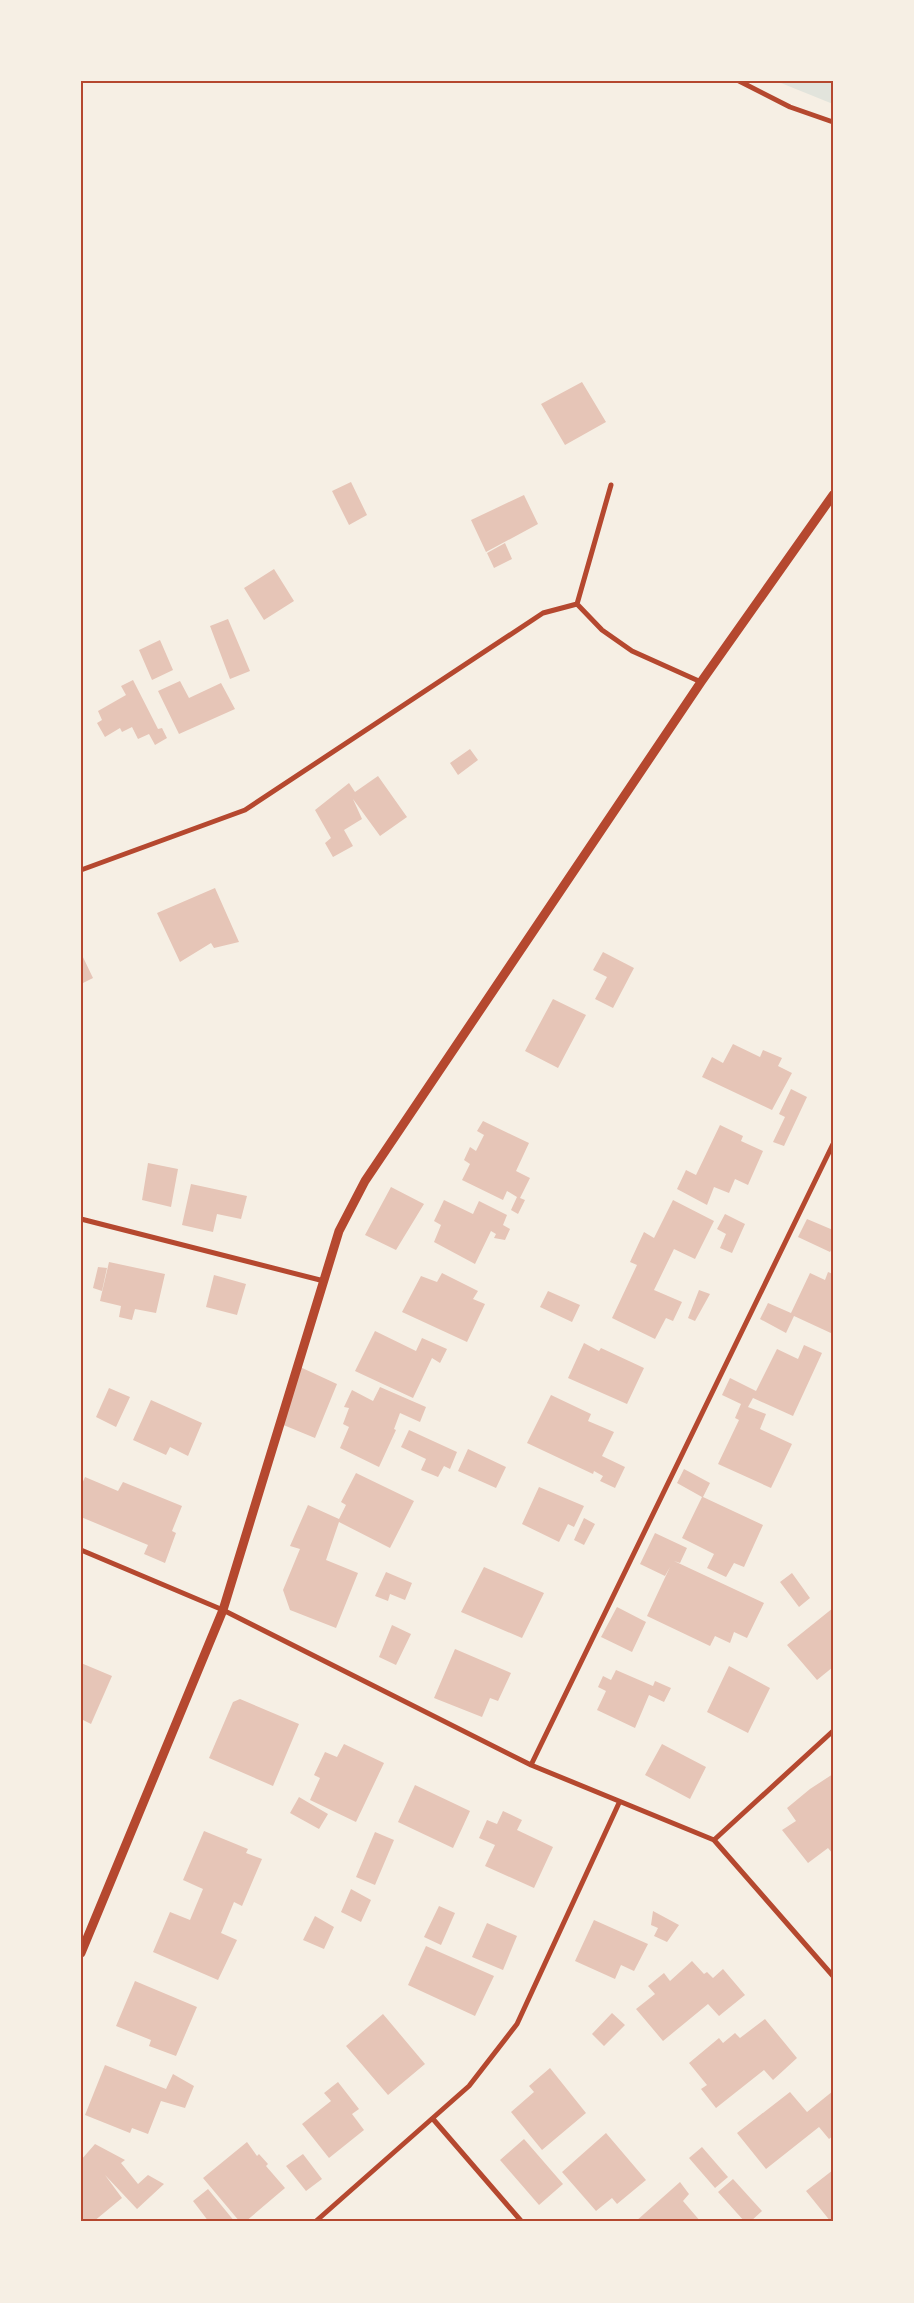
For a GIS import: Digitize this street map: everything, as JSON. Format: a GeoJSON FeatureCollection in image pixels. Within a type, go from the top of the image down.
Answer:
{"type":"FeatureCollection","features":[{"type":"Feature","properties":{"kind":"street"},"geometry":{"type":"LineString","coordinates":[[740,81],[790,108],[833,122]]}},
{"type":"Feature","properties":{"kind":"street"},"geometry":{"type":"LineString","coordinates":[[577,604],[611,485]]}},
{"type":"Feature","properties":{"kind":"street"},"geometry":{"type":"LineString","coordinates":[[81,1954],[223,1610],[340,1231],[365,1181],[701,682],[833,496]]}},
{"type":"Feature","properties":{"kind":"street"},"geometry":{"type":"LineString","coordinates":[[577,604],[602,630],[632,651],[701,682]]}},
{"type":"Feature","properties":{"kind":"street"},"geometry":{"type":"LineString","coordinates":[[81,870],[245,810],[543,613],[577,604]]}},
{"type":"Feature","properties":{"kind":"street"},"geometry":{"type":"LineString","coordinates":[[531,1765],[833,1144]]}},
{"type":"Feature","properties":{"kind":"street"},"geometry":{"type":"LineString","coordinates":[[81,1219],[325,1282]]}},
{"type":"Feature","properties":{"kind":"street"},"geometry":{"type":"LineString","coordinates":[[81,1550],[223,1610],[531,1765],[619,1803],[714,1840],[833,1976]]}},
{"type":"Feature","properties":{"kind":"street"},"geometry":{"type":"LineString","coordinates":[[714,1840],[833,1731]]}},
{"type":"Feature","properties":{"kind":"street"},"geometry":{"type":"LineString","coordinates":[[315,2222],[469,2086],[517,2024],[619,1803]]}},
{"type":"Feature","properties":{"kind":"street"},"geometry":{"type":"LineString","coordinates":[[433,2119],[522,2222]]}},
{"type":"Feature","properties":{"kind":"shaded area"},"geometry":{"type":"Polygon","coordinates":[[[776,81],[833,81],[833,104],[776,81]]]}},
{"type":"Feature","properties":{"kind":"building"},"geometry":{"type":"Polygon","coordinates":[[[582,382],[606,422],[565,445],[541,404],[582,382]]]}},
{"type":"Feature","properties":{"kind":"building"},"geometry":{"type":"Polygon","coordinates":[[[351,482],[367,515],[349,525],[332,491],[351,482]]]}},
{"type":"Feature","properties":{"kind":"building"},"geometry":{"type":"Polygon","coordinates":[[[524,495],[538,524],[486,552],[471,520],[524,495]]]}},
{"type":"Feature","properties":{"kind":"building"},"geometry":{"type":"Polygon","coordinates":[[[505,543],[512,559],[494,568],[487,553],[505,543]]]}},
{"type":"Feature","properties":{"kind":"building"},"geometry":{"type":"Polygon","coordinates":[[[274,569],[294,601],[264,620],[244,588],[274,569]]]}},
{"type":"Feature","properties":{"kind":"building"},"geometry":{"type":"Polygon","coordinates":[[[228,619],[250,671],[230,679],[210,626],[228,619]]]}},
{"type":"Feature","properties":{"kind":"building"},"geometry":{"type":"Polygon","coordinates":[[[160,640],[173,670],[152,680],[139,650],[160,640]]]}},
{"type":"Feature","properties":{"kind":"building"},"geometry":{"type":"Polygon","coordinates":[[[133,680],[158,729],[162,728],[167,738],[155,745],[149,734],[138,739],[132,727],[122,732],[120,728],[105,737],[97,723],[102,720],[98,711],[126,695],[121,686],[133,680]]]}},
{"type":"Feature","properties":{"kind":"building"},"geometry":{"type":"Polygon","coordinates":[[[180,681],[189,698],[221,683],[235,709],[179,734],[158,691],[180,681]]]}},
{"type":"Feature","properties":{"kind":"building"},"geometry":{"type":"Polygon","coordinates":[[[470,749],[478,760],[458,775],[450,763],[470,749]]]}},
{"type":"Feature","properties":{"kind":"building"},"geometry":{"type":"Polygon","coordinates":[[[378,776],[407,817],[380,836],[353,799],[362,819],[344,830],[353,846],[333,857],[325,843],[331,838],[315,810],[349,783],[355,792],[378,776]]]}},
{"type":"Feature","properties":{"kind":"building"},"geometry":{"type":"Polygon","coordinates":[[[215,888],[239,942],[214,948],[211,943],[180,962],[157,913],[215,888]]]}},
{"type":"Feature","properties":{"kind":"building"},"geometry":{"type":"Polygon","coordinates":[[[603,952],[634,968],[613,1008],[595,999],[607,977],[593,970],[603,952]]]}},
{"type":"Feature","properties":{"kind":"building"},"geometry":{"type":"Polygon","coordinates":[[[81,953],[93,978],[81,984],[81,953]]]}},
{"type":"Feature","properties":{"kind":"building"},"geometry":{"type":"Polygon","coordinates":[[[553,999],[586,1015],[558,1068],[525,1051],[553,999]]]}},
{"type":"Feature","properties":{"kind":"building"},"geometry":{"type":"Polygon","coordinates":[[[733,1044],[760,1057],[763,1050],[782,1058],[778,1066],[792,1073],[772,1110],[702,1077],[712,1057],[723,1063],[733,1044]]]}},
{"type":"Feature","properties":{"kind":"building"},"geometry":{"type":"Polygon","coordinates":[[[791,1089],[807,1097],[784,1146],[773,1142],[785,1117],[779,1114],[791,1089]]]}},
{"type":"Feature","properties":{"kind":"building"},"geometry":{"type":"Polygon","coordinates":[[[483,1121],[529,1143],[516,1171],[530,1178],[520,1198],[525,1200],[518,1214],[511,1210],[517,1197],[507,1191],[503,1200],[462,1180],[470,1164],[464,1160],[470,1147],[476,1151],[484,1135],[477,1131],[483,1121]]]}},
{"type":"Feature","properties":{"kind":"building"},"geometry":{"type":"Polygon","coordinates":[[[720,1125],[743,1136],[741,1141],[763,1151],[748,1185],[735,1179],[729,1193],[714,1187],[707,1205],[677,1189],[686,1170],[696,1175],[720,1125]]]}},
{"type":"Feature","properties":{"kind":"building"},"geometry":{"type":"Polygon","coordinates":[[[148,1163],[178,1169],[171,1207],[142,1200],[148,1163]]]}},
{"type":"Feature","properties":{"kind":"building"},"geometry":{"type":"Polygon","coordinates":[[[191,1184],[247,1196],[241,1219],[217,1214],[213,1232],[182,1225],[191,1184]]]}},
{"type":"Feature","properties":{"kind":"building"},"geometry":{"type":"Polygon","coordinates":[[[391,1187],[424,1204],[396,1250],[365,1235],[391,1187]]]}},
{"type":"Feature","properties":{"kind":"building"},"geometry":{"type":"Polygon","coordinates":[[[444,1200],[473,1214],[479,1201],[507,1215],[503,1225],[510,1229],[505,1240],[494,1238],[496,1234],[491,1231],[475,1264],[434,1242],[441,1225],[434,1221],[444,1200]]]}},
{"type":"Feature","properties":{"kind":"building"},"geometry":{"type":"Polygon","coordinates":[[[673,1200],[714,1221],[695,1259],[674,1249],[654,1290],[682,1302],[673,1321],[666,1318],[655,1339],[612,1318],[637,1265],[630,1262],[644,1232],[654,1238],[673,1200]]]}},
{"type":"Feature","properties":{"kind":"building"},"geometry":{"type":"Polygon","coordinates":[[[725,1214],[745,1224],[732,1253],[720,1248],[726,1234],[717,1229],[725,1214]]]}},
{"type":"Feature","properties":{"kind":"building"},"geometry":{"type":"Polygon","coordinates":[[[807,1219],[833,1230],[833,1247],[830,1252],[798,1237],[807,1219]]]}},
{"type":"Feature","properties":{"kind":"building"},"geometry":{"type":"Polygon","coordinates":[[[109,1262],[165,1274],[156,1313],[135,1309],[132,1320],[119,1317],[121,1306],[100,1301],[109,1262]]]}},
{"type":"Feature","properties":{"kind":"building"},"geometry":{"type":"Polygon","coordinates":[[[98,1267],[107,1268],[102,1291],[93,1288],[98,1267]]]}},
{"type":"Feature","properties":{"kind":"building"},"geometry":{"type":"Polygon","coordinates":[[[828,1272],[833,1274],[833,1334],[794,1316],[786,1333],[760,1319],[768,1303],[791,1313],[810,1273],[825,1280],[828,1272]]]}},
{"type":"Feature","properties":{"kind":"building"},"geometry":{"type":"Polygon","coordinates":[[[442,1273],[478,1291],[473,1299],[485,1304],[467,1342],[402,1312],[421,1276],[437,1282],[442,1273]]]}},
{"type":"Feature","properties":{"kind":"building"},"geometry":{"type":"Polygon","coordinates":[[[214,1275],[246,1284],[237,1315],[206,1307],[214,1275]]]}},
{"type":"Feature","properties":{"kind":"building"},"geometry":{"type":"Polygon","coordinates":[[[699,1290],[710,1294],[695,1321],[688,1318],[699,1290]]]}},
{"type":"Feature","properties":{"kind":"building"},"geometry":{"type":"Polygon","coordinates":[[[548,1291],[580,1305],[572,1322],[540,1307],[548,1291]]]}},
{"type":"Feature","properties":{"kind":"building"},"geometry":{"type":"Polygon","coordinates":[[[375,1331],[416,1351],[422,1338],[447,1349],[440,1363],[432,1358],[413,1398],[355,1371],[375,1331]]]}},
{"type":"Feature","properties":{"kind":"building"},"geometry":{"type":"Polygon","coordinates":[[[584,1343],[599,1351],[601,1348],[644,1368],[627,1404],[568,1378],[584,1343]]]}},
{"type":"Feature","properties":{"kind":"building"},"geometry":{"type":"Polygon","coordinates":[[[804,1345],[822,1353],[793,1416],[753,1398],[748,1407],[766,1414],[760,1429],[792,1444],[771,1488],[718,1464],[739,1420],[735,1418],[741,1404],[722,1395],[730,1378],[756,1391],[777,1349],[798,1359],[804,1345]]]}},
{"type":"Feature","properties":{"kind":"building"},"geometry":{"type":"Polygon","coordinates":[[[300,1367],[337,1384],[315,1438],[281,1424],[300,1367]]]}},
{"type":"Feature","properties":{"kind":"building"},"geometry":{"type":"Polygon","coordinates":[[[380,1387],[426,1407],[420,1422],[400,1413],[394,1429],[396,1430],[379,1467],[340,1448],[349,1427],[343,1424],[349,1408],[344,1407],[352,1390],[373,1401],[380,1387]]]}},
{"type":"Feature","properties":{"kind":"building"},"geometry":{"type":"Polygon","coordinates":[[[109,1388],[130,1397],[116,1427],[96,1417],[109,1388]]]}},
{"type":"Feature","properties":{"kind":"building"},"geometry":{"type":"Polygon","coordinates":[[[551,1395],[591,1414],[588,1421],[614,1432],[602,1456],[625,1467],[615,1488],[600,1481],[603,1476],[594,1471],[593,1474],[527,1443],[551,1395]]]}},
{"type":"Feature","properties":{"kind":"building"},"geometry":{"type":"Polygon","coordinates":[[[151,1400],[202,1423],[188,1456],[170,1447],[166,1455],[133,1440],[151,1400]]]}},
{"type":"Feature","properties":{"kind":"building"},"geometry":{"type":"Polygon","coordinates":[[[409,1430],[457,1452],[450,1469],[444,1466],[438,1477],[421,1470],[426,1459],[401,1447],[409,1430]]]}},
{"type":"Feature","properties":{"kind":"building"},"geometry":{"type":"Polygon","coordinates":[[[468,1449],[506,1467],[496,1488],[458,1471],[468,1449]]]}},
{"type":"Feature","properties":{"kind":"building"},"geometry":{"type":"Polygon","coordinates":[[[684,1469],[710,1483],[703,1497],[763,1525],[744,1567],[734,1563],[726,1577],[707,1568],[714,1554],[682,1538],[702,1497],[677,1483],[684,1469]]]}},
{"type":"Feature","properties":{"kind":"building"},"geometry":{"type":"Polygon","coordinates":[[[356,1473],[414,1501],[390,1548],[339,1522],[326,1560],[358,1573],[336,1628],[290,1610],[283,1590],[300,1549],[290,1546],[308,1505],[339,1519],[346,1505],[341,1502],[356,1473]]]}},
{"type":"Feature","properties":{"kind":"building"},"geometry":{"type":"Polygon","coordinates":[[[85,1477],[118,1491],[123,1482],[182,1506],[172,1531],[176,1533],[165,1563],[144,1554],[148,1545],[81,1517],[81,1486],[85,1477]]]}},
{"type":"Feature","properties":{"kind":"building"},"geometry":{"type":"Polygon","coordinates":[[[539,1487],[584,1506],[574,1527],[568,1524],[559,1542],[522,1524],[539,1487]]]}},
{"type":"Feature","properties":{"kind":"building"},"geometry":{"type":"Polygon","coordinates":[[[584,1518],[595,1524],[584,1545],[574,1540],[584,1518]]]}},
{"type":"Feature","properties":{"kind":"building"},"geometry":{"type":"Polygon","coordinates":[[[655,1533],[687,1548],[680,1563],[674,1561],[764,1603],[747,1638],[734,1632],[730,1643],[715,1636],[710,1646],[647,1616],[670,1567],[665,1576],[640,1564],[655,1533]]]}},
{"type":"Feature","properties":{"kind":"building"},"geometry":{"type":"Polygon","coordinates":[[[484,1567],[544,1593],[522,1638],[461,1612],[484,1567]]]}},
{"type":"Feature","properties":{"kind":"building"},"geometry":{"type":"Polygon","coordinates":[[[386,1572],[412,1583],[405,1600],[390,1594],[388,1601],[375,1596],[386,1572]]]}},
{"type":"Feature","properties":{"kind":"building"},"geometry":{"type":"Polygon","coordinates":[[[792,1573],[810,1598],[799,1607],[780,1582],[792,1573]]]}},
{"type":"Feature","properties":{"kind":"building"},"geometry":{"type":"Polygon","coordinates":[[[617,1607],[646,1622],[632,1652],[601,1637],[617,1607]]]}},
{"type":"Feature","properties":{"kind":"building"},"geometry":{"type":"Polygon","coordinates":[[[833,1608],[833,1667],[817,1680],[787,1645],[833,1608]]]}},
{"type":"Feature","properties":{"kind":"building"},"geometry":{"type":"Polygon","coordinates":[[[392,1625],[411,1634],[396,1665],[379,1657],[392,1625]]]}},
{"type":"Feature","properties":{"kind":"building"},"geometry":{"type":"Polygon","coordinates":[[[455,1649],[511,1673],[498,1701],[490,1698],[482,1717],[434,1698],[455,1649]]]}},
{"type":"Feature","properties":{"kind":"building"},"geometry":{"type":"Polygon","coordinates":[[[81,1663],[112,1676],[91,1724],[81,1719],[81,1663]]]}},
{"type":"Feature","properties":{"kind":"building"},"geometry":{"type":"Polygon","coordinates":[[[729,1666],[770,1688],[748,1733],[707,1712],[729,1666]]]}},
{"type":"Feature","properties":{"kind":"building"},"geometry":{"type":"Polygon","coordinates":[[[616,1670],[653,1686],[655,1681],[671,1688],[664,1702],[649,1695],[635,1728],[597,1710],[606,1691],[598,1687],[603,1676],[611,1680],[616,1670]]]}},
{"type":"Feature","properties":{"kind":"building"},"geometry":{"type":"Polygon","coordinates":[[[240,1699],[299,1724],[273,1786],[209,1758],[233,1702],[240,1699]]]}},
{"type":"Feature","properties":{"kind":"building"},"geometry":{"type":"Polygon","coordinates":[[[344,1744],[384,1763],[356,1822],[310,1800],[320,1778],[314,1775],[325,1752],[337,1757],[344,1744]]]}},
{"type":"Feature","properties":{"kind":"building"},"geometry":{"type":"Polygon","coordinates":[[[662,1744],[706,1767],[690,1799],[645,1775],[662,1744]]]}},
{"type":"Feature","properties":{"kind":"building"},"geometry":{"type":"Polygon","coordinates":[[[833,1774],[833,1854],[828,1848],[808,1863],[782,1830],[796,1821],[787,1808],[810,1789],[833,1774]]]}},
{"type":"Feature","properties":{"kind":"building"},"geometry":{"type":"Polygon","coordinates":[[[415,1785],[470,1811],[453,1848],[398,1822],[415,1785]]]}},
{"type":"Feature","properties":{"kind":"building"},"geometry":{"type":"Polygon","coordinates":[[[299,1797],[328,1814],[319,1829],[290,1813],[299,1797]]]}},
{"type":"Feature","properties":{"kind":"building"},"geometry":{"type":"Polygon","coordinates":[[[503,1811],[522,1820],[517,1830],[553,1847],[534,1888],[485,1866],[495,1845],[479,1838],[487,1820],[497,1824],[503,1811]]]}},
{"type":"Feature","properties":{"kind":"building"},"geometry":{"type":"Polygon","coordinates":[[[204,1831],[248,1849],[246,1853],[262,1859],[242,1906],[234,1902],[221,1933],[237,1940],[218,1980],[153,1952],[170,1912],[190,1920],[203,1889],[183,1880],[204,1831]]]}},
{"type":"Feature","properties":{"kind":"building"},"geometry":{"type":"Polygon","coordinates":[[[375,1832],[394,1840],[375,1885],[356,1877],[375,1832]]]}},
{"type":"Feature","properties":{"kind":"building"},"geometry":{"type":"Polygon","coordinates":[[[351,1889],[371,1900],[361,1922],[341,1912],[351,1889]]]}},
{"type":"Feature","properties":{"kind":"building"},"geometry":{"type":"Polygon","coordinates":[[[439,1906],[455,1913],[441,1945],[424,1937],[439,1906]]]}},
{"type":"Feature","properties":{"kind":"building"},"geometry":{"type":"Polygon","coordinates":[[[653,1911],[679,1925],[667,1942],[654,1936],[658,1928],[651,1925],[653,1911]]]}},
{"type":"Feature","properties":{"kind":"building"},"geometry":{"type":"Polygon","coordinates":[[[315,1916],[334,1927],[324,1949],[303,1940],[315,1916]]]}},
{"type":"Feature","properties":{"kind":"building"},"geometry":{"type":"Polygon","coordinates":[[[594,1920],[648,1944],[634,1971],[621,1965],[615,1979],[575,1961],[594,1920]]]}},
{"type":"Feature","properties":{"kind":"building"},"geometry":{"type":"Polygon","coordinates":[[[487,1923],[517,1936],[503,1970],[472,1957],[487,1923]]]}},
{"type":"Feature","properties":{"kind":"building"},"geometry":{"type":"Polygon","coordinates":[[[426,1946],[494,1976],[475,2016],[408,1985],[426,1946]]]}},
{"type":"Feature","properties":{"kind":"building"},"geometry":{"type":"Polygon","coordinates":[[[692,1961],[704,1974],[707,1972],[713,1978],[723,1969],[745,1995],[719,2016],[708,2004],[663,2041],[636,2009],[655,1994],[648,1986],[664,1973],[670,1981],[692,1961]]]}},
{"type":"Feature","properties":{"kind":"building"},"geometry":{"type":"Polygon","coordinates":[[[135,1981],[197,2007],[176,2056],[149,2046],[151,2040],[116,2026],[135,1981]]]}},
{"type":"Feature","properties":{"kind":"building"},"geometry":{"type":"Polygon","coordinates":[[[612,2013],[625,2025],[604,2046],[592,2034],[612,2013]]]}},
{"type":"Feature","properties":{"kind":"building"},"geometry":{"type":"Polygon","coordinates":[[[383,2014],[425,2064],[388,2095],[346,2046],[383,2014]]]}},
{"type":"Feature","properties":{"kind":"building"},"geometry":{"type":"Polygon","coordinates":[[[765,2019],[797,2058],[773,2080],[764,2070],[716,2108],[701,2089],[707,2085],[689,2063],[719,2038],[723,2043],[735,2033],[740,2038],[765,2019]]]}},
{"type":"Feature","properties":{"kind":"building"},"geometry":{"type":"Polygon","coordinates":[[[105,2065],[166,2089],[173,2074],[194,2086],[185,2108],[161,2101],[148,2134],[132,2128],[130,2133],[85,2115],[105,2065]]]}},
{"type":"Feature","properties":{"kind":"building"},"geometry":{"type":"Polygon","coordinates":[[[550,2068],[586,2113],[542,2150],[511,2112],[534,2092],[529,2086],[550,2068]]]}},
{"type":"Feature","properties":{"kind":"building"},"geometry":{"type":"Polygon","coordinates":[[[338,2082],[359,2109],[352,2114],[364,2130],[329,2158],[302,2124],[331,2101],[324,2093],[338,2082]]]}},
{"type":"Feature","properties":{"kind":"building"},"geometry":{"type":"Polygon","coordinates":[[[833,2091],[833,2136],[829,2139],[819,2127],[766,2169],[737,2133],[790,2092],[807,2112],[833,2091]]]}},
{"type":"Feature","properties":{"kind":"building"},"geometry":{"type":"Polygon","coordinates":[[[606,2133],[646,2180],[617,2204],[612,2198],[596,2211],[562,2172],[606,2133]]]}},
{"type":"Feature","properties":{"kind":"building"},"geometry":{"type":"Polygon","coordinates":[[[524,2139],[563,2184],[539,2205],[500,2160],[524,2139]]]}},
{"type":"Feature","properties":{"kind":"building"},"geometry":{"type":"Polygon","coordinates":[[[247,2142],[257,2156],[259,2154],[268,2164],[266,2166],[285,2188],[245,2222],[240,2222],[203,2178],[247,2142]]]}},
{"type":"Feature","properties":{"kind":"building"},"geometry":{"type":"Polygon","coordinates":[[[95,2144],[125,2160],[121,2163],[138,2184],[148,2175],[164,2184],[137,2209],[105,2175],[122,2198],[93,2222],[81,2222],[81,2160],[95,2144]]]}},
{"type":"Feature","properties":{"kind":"building"},"geometry":{"type":"Polygon","coordinates":[[[702,2147],[728,2177],[715,2188],[689,2158],[702,2147]]]}},
{"type":"Feature","properties":{"kind":"building"},"geometry":{"type":"Polygon","coordinates":[[[303,2154],[322,2179],[306,2191],[286,2166],[303,2154]]]}},
{"type":"Feature","properties":{"kind":"building"},"geometry":{"type":"Polygon","coordinates":[[[833,2170],[833,2222],[831,2222],[806,2191],[833,2170]]]}},
{"type":"Feature","properties":{"kind":"building"},"geometry":{"type":"Polygon","coordinates":[[[733,2179],[762,2211],[750,2222],[745,2222],[718,2192],[733,2179]]]}},
{"type":"Feature","properties":{"kind":"building"},"geometry":{"type":"Polygon","coordinates":[[[680,2182],[689,2194],[683,2201],[701,2222],[635,2222],[680,2182]]]}},
{"type":"Feature","properties":{"kind":"building"},"geometry":{"type":"Polygon","coordinates":[[[208,2189],[235,2222],[209,2222],[193,2201],[208,2189]]]}}]}
